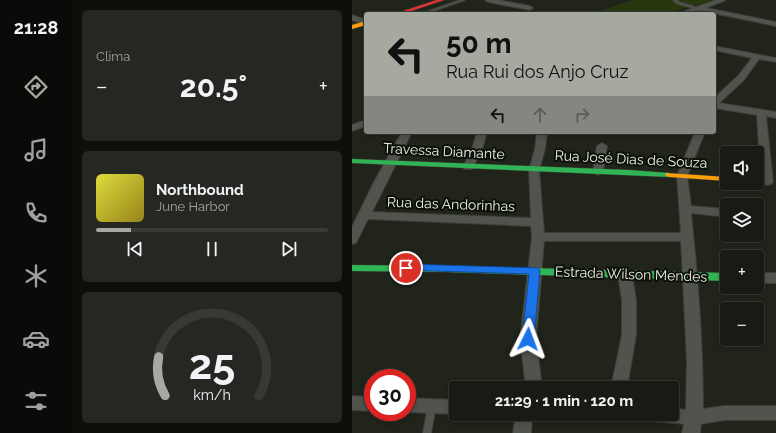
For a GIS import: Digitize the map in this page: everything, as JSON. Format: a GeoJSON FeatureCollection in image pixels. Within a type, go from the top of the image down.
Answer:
{"type":"FeatureCollection","features":[{"type":"Feature","properties":{"kind":"street"},"geometry":{"type":"LineString","coordinates":[[406,12],[439,0]]}},
{"type":"Feature","properties":{"kind":"street"},"geometry":{"type":"LineString","coordinates":[[488,0],[530,8]]}},
{"type":"Feature","properties":{"kind":"street"},"geometry":{"type":"LineString","coordinates":[[685,12],[723,0]]}},
{"type":"Feature","properties":{"kind":"street"},"geometry":{"type":"LineString","coordinates":[[697,8],[776,24]]}},
{"type":"Feature","properties":{"kind":"street"},"geometry":{"type":"LineString","coordinates":[[352,17],[364,22]]}},
{"type":"Feature","properties":{"kind":"street"},"geometry":{"type":"LineString","coordinates":[[352,27],[364,24]]}},
{"type":"Feature","properties":{"kind":"street"},"geometry":{"type":"LineString","coordinates":[[716,48],[776,60]]}},
{"type":"Feature","properties":{"kind":"street"},"geometry":{"type":"LineString","coordinates":[[716,57],[725,50]]}},
{"type":"Feature","properties":{"kind":"street"},"geometry":{"type":"LineString","coordinates":[[716,102],[740,78],[757,56]]}},
{"type":"Feature","properties":{"kind":"street"},"geometry":{"type":"LineString","coordinates":[[716,104],[769,114]]}},
{"type":"Feature","properties":{"kind":"street"},"geometry":{"type":"LineString","coordinates":[[767,182],[769,114],[776,104]]}},
{"type":"Feature","properties":{"kind":"street"},"geometry":{"type":"LineString","coordinates":[[352,128],[364,124]]}},
{"type":"Feature","properties":{"kind":"street"},"geometry":{"type":"LineString","coordinates":[[352,240],[406,134]]}},
{"type":"Feature","properties":{"kind":"street"},"geometry":{"type":"LineString","coordinates":[[468,167],[477,149],[481,134]]}},
{"type":"Feature","properties":{"kind":"street"},"geometry":{"type":"LineString","coordinates":[[533,381],[528,339],[538,237],[534,170],[540,149],[542,134]]}},
{"type":"Feature","properties":{"kind":"street"},"geometry":{"type":"LineString","coordinates":[[692,425],[695,369],[691,277],[682,176],[699,134]]}},
{"type":"Feature","properties":{"kind":"street"},"geometry":{"type":"LineString","coordinates":[[598,172],[602,146]]}},
{"type":"Feature","properties":{"kind":"street","name":"Travessa Diamante"},"geometry":{"type":"LineString","coordinates":[[352,161],[534,170]]}},
{"type":"Feature","properties":{"kind":"street","name":"Rua José Dias de Souza"},"geometry":{"type":"LineString","coordinates":[[534,170],[569,169],[720,179]]}},
{"type":"Feature","properties":{"kind":"street"},"geometry":{"type":"LineString","coordinates":[[684,209],[720,212]]}},
{"type":"Feature","properties":{"kind":"street","name":"Rua das Andorinhas"},"geometry":{"type":"LineString","coordinates":[[364,215],[536,222]]}},
{"type":"Feature","properties":{"kind":"street"},"geometry":{"type":"LineString","coordinates":[[538,237],[687,237]]}},
{"type":"Feature","properties":{"kind":"street","name":"Estrada Wilson Mendes"},"geometry":{"type":"LineString","coordinates":[[352,268],[433,267],[535,270],[625,275],[720,277]]}},
{"type":"Feature","properties":{"kind":"street"},"geometry":{"type":"LineString","coordinates":[[621,381],[629,335],[629,300],[625,275]]}},
{"type":"Feature","properties":{"kind":"street"},"geometry":{"type":"LineString","coordinates":[[764,278],[776,278]]}},
{"type":"Feature","properties":{"kind":"street"},"geometry":{"type":"LineString","coordinates":[[352,403],[364,404]]}},
{"type":"Feature","properties":{"kind":"street"},"geometry":{"type":"LineString","coordinates":[[416,405],[449,407]]}},
{"type":"Feature","properties":{"kind":"street"},"geometry":{"type":"LineString","coordinates":[[678,421],[692,425],[724,413],[776,413]]}},
{"type":"Feature","properties":{"kind":"street"},"geometry":{"type":"LineString","coordinates":[[522,433],[523,421]]}},
{"type":"Feature","properties":{"kind":"lane"},"geometry":{"type":"LineString","coordinates":[[428,12],[463,0]]}},
{"type":"Feature","properties":{"kind":"lane"},"geometry":{"type":"LineString","coordinates":[[675,0],[678,3],[697,8]]}},
{"type":"Feature","properties":{"kind":"lane"},"geometry":{"type":"LineString","coordinates":[[427,433],[432,406]]}},
{"type":"Feature","properties":{"kind":"green space"},"geometry":{"type":"Polygon","coordinates":[[[632,0],[713,0],[670,12],[601,11],[632,0]]]}},
{"type":"Feature","properties":{"kind":"traffic: fast"},"geometry":{"type":"LineString","coordinates":[[352,161],[669,175]]}},
{"type":"Feature","properties":{"kind":"traffic: fast"},"geometry":{"type":"LineString","coordinates":[[352,268],[446,269],[720,277]]}},
{"type":"Feature","properties":{"kind":"traffic: slow"},"geometry":{"type":"LineString","coordinates":[[352,27],[364,24]]}},
{"type":"Feature","properties":{"kind":"traffic: slow"},"geometry":{"type":"LineString","coordinates":[[669,175],[720,179]]}},
{"type":"Feature","properties":{"kind":"traffic: jam"},"geometry":{"type":"LineString","coordinates":[[403,12],[442,0]]}},
{"type":"Feature","properties":{"kind":"route"},"geometry":{"type":"LineString","coordinates":[[406,268],[433,267],[535,270],[528,324],[528,339]]}}]}
